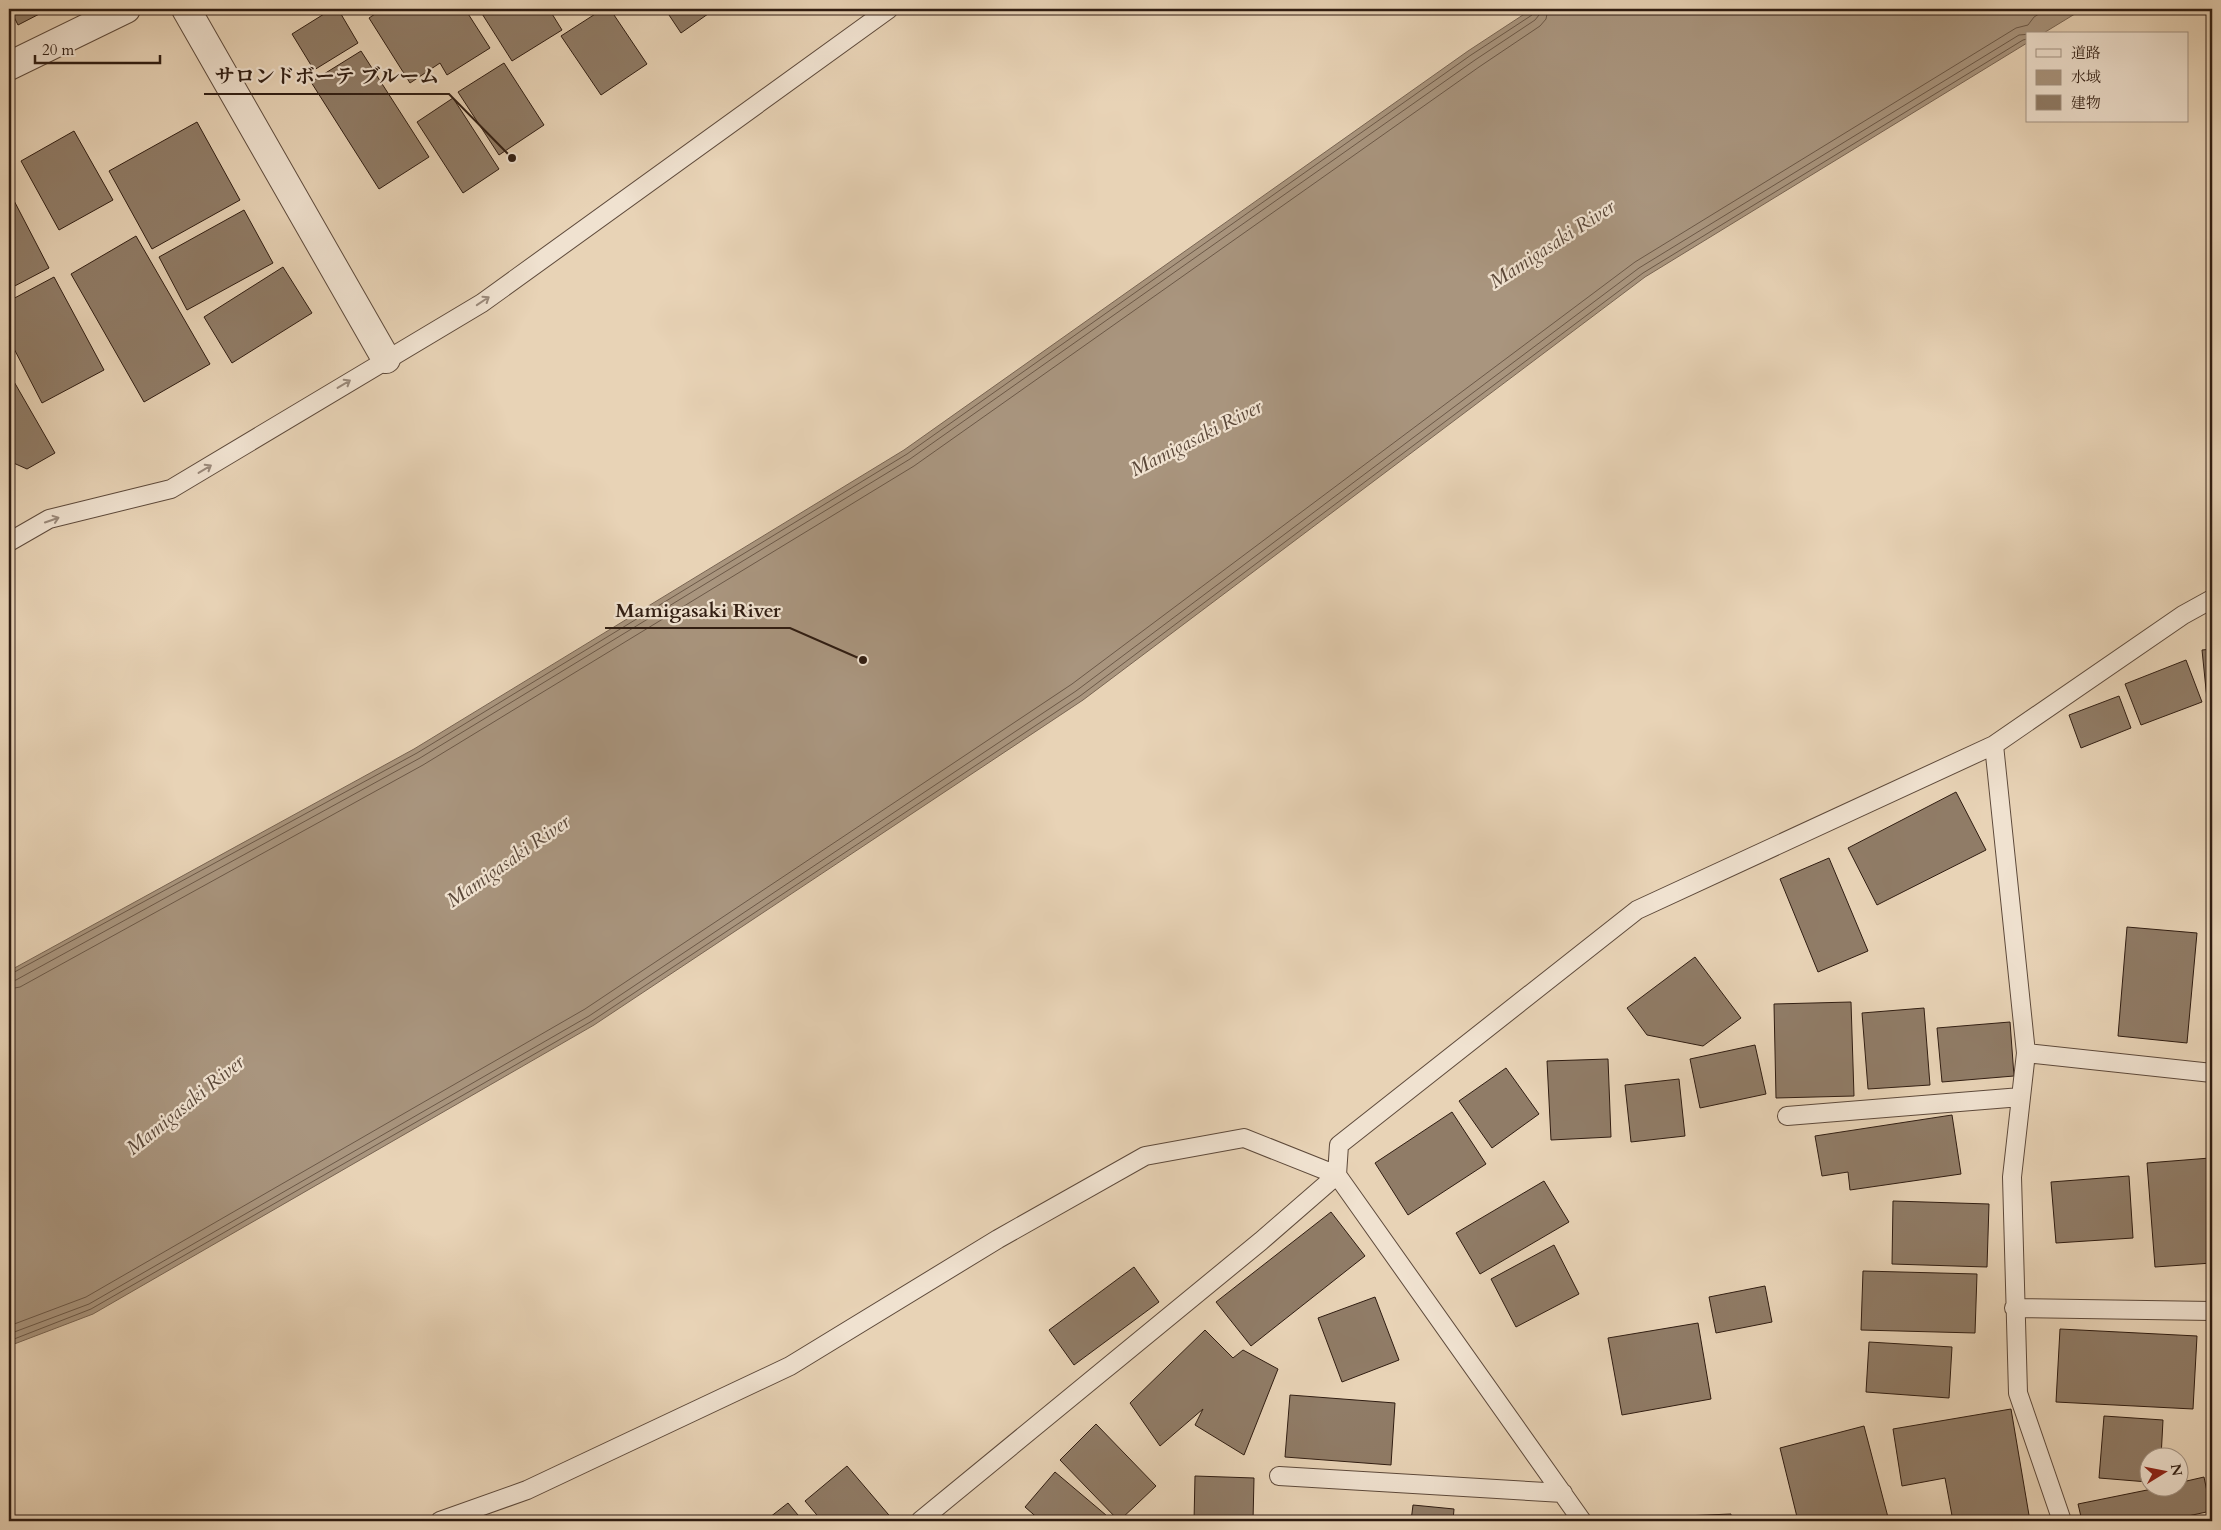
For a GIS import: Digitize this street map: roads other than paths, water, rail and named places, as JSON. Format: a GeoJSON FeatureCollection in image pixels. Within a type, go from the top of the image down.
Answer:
{"type":"FeatureCollection","features":[{"type":"Feature","properties":{"kind":"street"},"geometry":{"type":"LineString","coordinates":[[9,66],[126,9]]}},
{"type":"Feature","properties":{"kind":"street"},"geometry":{"type":"LineString","coordinates":[[186,9],[386,359]]}},
{"type":"Feature","properties":{"kind":"lane"},"geometry":{"type":"LineString","coordinates":[[9,542],[49,520],[171,489],[482,302],[888,9]]}},
{"type":"Feature","properties":{"kind":"lane"},"geometry":{"type":"LineString","coordinates":[[920,1521],[1261,1241],[1337,1175],[1339,1146],[1637,910],[1994,745],[2183,614],[2212,599]]}},
{"type":"Feature","properties":{"kind":"lane"},"geometry":{"type":"LineString","coordinates":[[1994,745],[2026,1053],[2012,1177],[2014,1308],[2018,1393],[2062,1521]]}},
{"type":"Feature","properties":{"kind":"lane"},"geometry":{"type":"LineString","coordinates":[[2026,1053],[2212,1073]]}},
{"type":"Feature","properties":{"kind":"lane"},"geometry":{"type":"LineString","coordinates":[[1787,1116],[2021,1097]]}},
{"type":"Feature","properties":{"kind":"lane"},"geometry":{"type":"LineString","coordinates":[[440,1521],[527,1490],[790,1366],[998,1239],[1145,1156],[1244,1138],[1337,1175],[1582,1521]]}},
{"type":"Feature","properties":{"kind":"lane"},"geometry":{"type":"LineString","coordinates":[[2014,1308],[2212,1311]]}},
{"type":"Feature","properties":{"kind":"lane"},"geometry":{"type":"LineString","coordinates":[[1280,1476],[1564,1493]]}},
{"type":"Feature","properties":{"kind":"water"},"geometry":{"type":"Polygon","coordinates":[[[1532,9],[2083,9],[2045,32],[2026,32],[2026,44],[1645,277],[1083,700],[594,1025],[93,1314],[9,1346],[9,971],[414,749],[904,450],[1468,51],[1532,9]]]}},
{"type":"Feature","properties":{"kind":"place","name":"サロンドボーテ ブルーム"},"geometry":{"type":"Point","coordinates":[512,158]}},
{"type":"Feature","properties":{"kind":"place","name":"Mamigasaki River"},"geometry":{"type":"Point","coordinates":[863,660]}}]}
